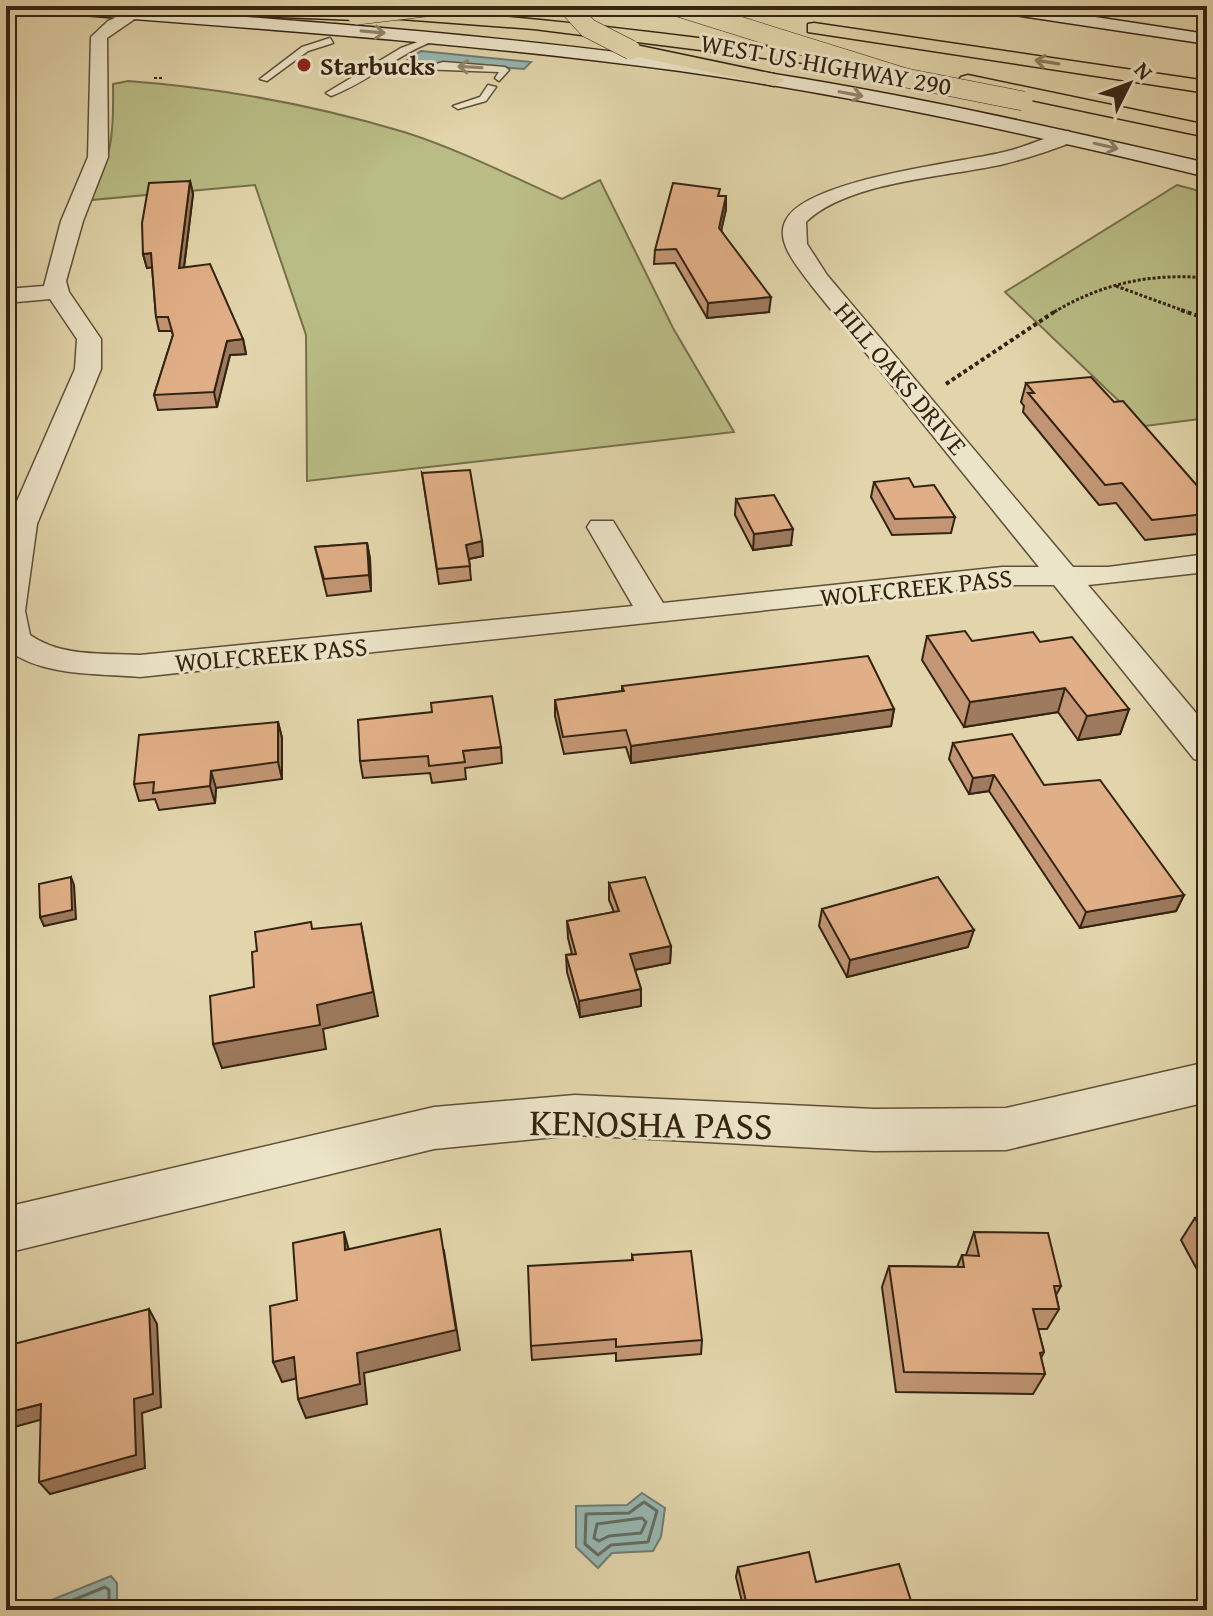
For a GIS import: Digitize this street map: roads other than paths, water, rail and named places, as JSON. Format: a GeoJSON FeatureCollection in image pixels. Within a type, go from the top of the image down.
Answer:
{"type":"FeatureCollection","features":[{"type":"Feature","properties":{"kind":"main road"},"geometry":{"type":"LineString","coordinates":[[30,6],[357,15],[433,6]]}},
{"type":"Feature","properties":{"kind":"main road","name":"WEST US HIGHWAY 290"},"geometry":{"type":"LineString","coordinates":[[294,6],[910,70],[1122,111],[1207,134]]}},
{"type":"Feature","properties":{"kind":"main road"},"geometry":{"type":"LineString","coordinates":[[568,6],[578,22],[593,33],[774,80]]}},
{"type":"Feature","properties":{"kind":"main road"},"geometry":{"type":"LineString","coordinates":[[988,6],[1207,39]]}},
{"type":"Feature","properties":{"kind":"main road"},"geometry":{"type":"LineString","coordinates":[[668,9],[906,78],[1207,134]]}},
{"type":"Feature","properties":{"kind":"main road","name":"WEST US HIGHWAY 290"},"geometry":{"type":"LineString","coordinates":[[668,9],[882,36],[1207,87]]}},
{"type":"Feature","properties":{"kind":"main road","name":"WEST US HIGHWAY 290"},"geometry":{"type":"LineString","coordinates":[[132,10],[434,38],[774,80],[1068,137],[1207,170]]}},
{"type":"Feature","properties":{"kind":"main road"},"geometry":{"type":"LineString","coordinates":[[629,42],[900,84],[1207,147]]}},
{"type":"Feature","properties":{"kind":"main road"},"geometry":{"type":"LineString","coordinates":[[1046,43],[1207,77]]}},
{"type":"Feature","properties":{"kind":"street"},"geometry":{"type":"LineString","coordinates":[[6,296],[57,292],[55,281],[72,221],[98,157],[97,45],[104,29],[132,10]]}},
{"type":"Feature","properties":{"kind":"street","name":"HILL OAKS DRIVE"},"geometry":{"type":"LineString","coordinates":[[1068,137],[1007,157],[851,191],[803,212],[793,230],[795,242],[819,280],[1207,750]]}},
{"type":"Feature","properties":{"kind":"street","name":"WOLFCREEK PASS"},"geometry":{"type":"LineString","coordinates":[[57,292],[89,339],[88,369],[22,524],[9,611],[14,639],[32,652],[56,660],[140,666],[654,615],[1002,576],[1108,576],[1207,563]]}},
{"type":"Feature","properties":{"kind":"street"},"geometry":{"type":"LineString","coordinates":[[602,527],[654,615]]}},
{"type":"Feature","properties":{"kind":"street","name":"KENOSHA PASS"},"geometry":{"type":"LineString","coordinates":[[6,1230],[434,1128],[575,1115],[874,1130],[1006,1129],[1207,1082]]}},
{"type":"Feature","properties":{"kind":"lane"},"geometry":{"type":"LineString","coordinates":[[331,93],[355,82],[387,56],[434,38]]}},
{"type":"Feature","properties":{"kind":"lane"},"geometry":{"type":"LineString","coordinates":[[264,79],[305,49],[330,41]]}},
{"type":"Feature","properties":{"kind":"lane"},"geometry":{"type":"LineString","coordinates":[[424,69],[443,65],[505,70],[499,78]]}},
{"type":"Feature","properties":{"kind":"lane"},"geometry":{"type":"LineString","coordinates":[[458,106],[483,99],[491,87]]}},
{"type":"Feature","properties":{"kind":"water"},"geometry":{"type":"Polygon","coordinates":[[[421,51],[531,62],[524,69],[446,63],[398,66],[421,51]]]}},
{"type":"Feature","properties":{"kind":"water"},"geometry":{"type":"Polygon","coordinates":[[[642,1493],[665,1508],[661,1537],[653,1551],[612,1553],[598,1568],[576,1547],[576,1506],[627,1505],[642,1493]]]}},
{"type":"Feature","properties":{"kind":"water"},"geometry":{"type":"Polygon","coordinates":[[[111,1576],[117,1583],[117,1610],[27,1610],[111,1576]]]}},
{"type":"Feature","properties":{"kind":"place","name":"Starbucks"},"geometry":{"type":"Point","coordinates":[304,65]}}]}
